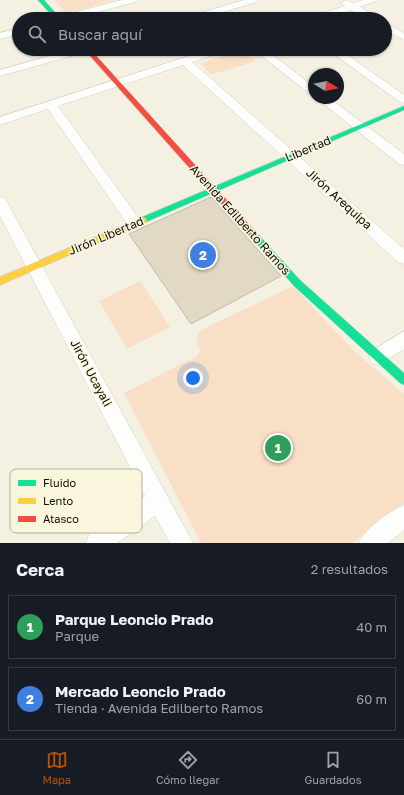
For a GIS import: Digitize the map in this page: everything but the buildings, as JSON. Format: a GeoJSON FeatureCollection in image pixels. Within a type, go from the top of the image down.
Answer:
{"type":"FeatureCollection","features":[{"type":"Feature","properties":{"kind":"street"},"geometry":{"type":"LineString","coordinates":[[41,0],[52,12]]}},
{"type":"Feature","properties":{"kind":"street"},"geometry":{"type":"LineString","coordinates":[[86,12],[133,0]]}},
{"type":"Feature","properties":{"kind":"street"},"geometry":{"type":"LineString","coordinates":[[214,12],[254,0]]}},
{"type":"Feature","properties":{"kind":"street"},"geometry":{"type":"LineString","coordinates":[[341,0],[362,12]]}},
{"type":"Feature","properties":{"kind":"street"},"geometry":{"type":"LineString","coordinates":[[334,12],[373,0]]}},
{"type":"Feature","properties":{"kind":"street"},"geometry":{"type":"LineString","coordinates":[[392,30],[404,37]]}},
{"type":"Feature","properties":{"kind":"street"},"geometry":{"type":"LineString","coordinates":[[0,36],[12,33]]}},
{"type":"Feature","properties":{"kind":"street"},"geometry":{"type":"LineString","coordinates":[[0,72],[60,56]]}},
{"type":"Feature","properties":{"kind":"street","name":"Avenida Edilberto Ramos"},"geometry":{"type":"LineString","coordinates":[[93,56],[298,283],[404,380]]}},
{"type":"Feature","properties":{"kind":"street"},"geometry":{"type":"LineString","coordinates":[[0,121],[200,56]]}},
{"type":"Feature","properties":{"kind":"street"},"geometry":{"type":"LineString","coordinates":[[267,56],[308,87]]}},
{"type":"Feature","properties":{"kind":"street"},"geometry":{"type":"LineString","coordinates":[[342,56],[404,100]]}},
{"type":"Feature","properties":{"kind":"street","name":"Jirón Arequipa"},"geometry":{"type":"LineString","coordinates":[[185,61],[404,258]]}},
{"type":"Feature","properties":{"kind":"street"},"geometry":{"type":"LineString","coordinates":[[330,104],[404,162]]}},
{"type":"Feature","properties":{"kind":"street"},"geometry":{"type":"LineString","coordinates":[[51,105],[135,224]]}},
{"type":"Feature","properties":{"kind":"street","name":"Libertad"},"geometry":{"type":"LineString","coordinates":[[212,189],[404,108]]}},
{"type":"Feature","properties":{"kind":"street","name":"Jirón Libertad"},"geometry":{"type":"LineString","coordinates":[[0,281],[135,224],[212,189]]}},
{"type":"Feature","properties":{"kind":"street","name":"Jirón Ucayali"},"geometry":{"type":"LineString","coordinates":[[0,202],[182,543]]}},
{"type":"Feature","properties":{"kind":"street"},"geometry":{"type":"LineString","coordinates":[[378,357],[404,339]]}},
{"type":"Feature","properties":{"kind":"street"},"geometry":{"type":"LineString","coordinates":[[142,512],[159,500]]}},
{"type":"Feature","properties":{"kind":"street"},"geometry":{"type":"LineString","coordinates":[[370,543],[404,516]]}},
{"type":"Feature","properties":{"kind":"street"},"geometry":{"type":"LineString","coordinates":[[97,543],[111,533]]}},
{"type":"Feature","properties":{"kind":"shaded area"},"geometry":{"type":"Polygon","coordinates":[[[55,0],[115,0],[70,12],[65,12],[55,0]]]}},
{"type":"Feature","properties":{"kind":"shaded area"},"geometry":{"type":"Polygon","coordinates":[[[224,56],[251,56],[256,61],[211,75],[200,63],[224,56]]]}},
{"type":"Feature","properties":{"kind":"shaded area"},"geometry":{"type":"Polygon","coordinates":[[[140,281],[170,327],[127,349],[99,301],[140,281]]]}},
{"type":"Feature","properties":{"kind":"shaded area"},"geometry":{"type":"Polygon","coordinates":[[[293,286],[356,353],[404,394],[404,503],[353,543],[201,543],[124,393],[197,356],[200,350],[197,343],[197,335],[203,329],[293,286]]]}},
{"type":"Feature","properties":{"kind":"traffic: fast"},"geometry":{"type":"LineString","coordinates":[[41,0],[52,12]]}},
{"type":"Feature","properties":{"kind":"traffic: fast"},"geometry":{"type":"LineString","coordinates":[[143,220],[404,108]]}},
{"type":"Feature","properties":{"kind":"traffic: fast"},"geometry":{"type":"LineString","coordinates":[[252,233],[297,283],[404,380]]}},
{"type":"Feature","properties":{"kind":"traffic: slow"},"geometry":{"type":"LineString","coordinates":[[0,281],[143,220]]}},
{"type":"Feature","properties":{"kind":"traffic: jam"},"geometry":{"type":"LineString","coordinates":[[93,56],[252,233]]}},
{"type":"Feature","properties":{"kind":"place","name":"Mercado Leoncio Prado"},"geometry":{"type":"Point","coordinates":[203,255]}},
{"type":"Feature","properties":{"kind":"place","name":"Parque Leoncio Prado"},"geometry":{"type":"Point","coordinates":[278,448]}}]}
